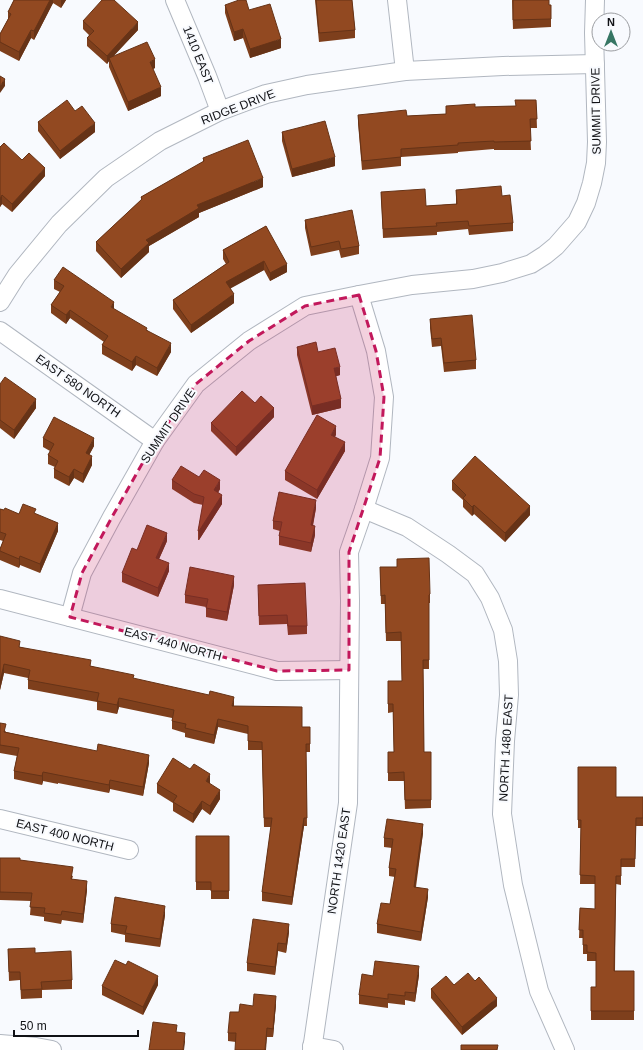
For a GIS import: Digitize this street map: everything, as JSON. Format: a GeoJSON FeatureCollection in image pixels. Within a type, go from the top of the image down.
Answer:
{"type":"FeatureCollection","features":[{"type":"Feature","properties":{"kind":"street","name":"1410 EAST"},"geometry":{"type":"LineString","coordinates":[[175,0],[220,111]]}},
{"type":"Feature","properties":{"kind":"street"},"geometry":{"type":"LineString","coordinates":[[397,0],[405,71]]}},
{"type":"Feature","properties":{"kind":"street","name":"SUMMIT DRIVE"},"geometry":{"type":"LineString","coordinates":[[70,617],[82,573],[155,441],[196,384],[248,341],[305,306],[412,285],[473,279],[502,273],[531,264],[556,246],[577,222],[586,203],[596,163],[597,142],[594,0]]}},
{"type":"Feature","properties":{"kind":"street","name":"RIDGE DRIVE"},"geometry":{"type":"LineString","coordinates":[[0,302],[17,275],[59,224],[106,178],[160,141],[220,111],[266,94],[307,85],[405,71],[503,66],[595,64]]}},
{"type":"Feature","properties":{"kind":"street"},"geometry":{"type":"LineString","coordinates":[[349,670],[349,552],[380,458],[384,397],[376,351],[360,295]]}},
{"type":"Feature","properties":{"kind":"street","name":"EAST 580 NORTH"},"geometry":{"type":"LineString","coordinates":[[0,331],[155,441]]}},
{"type":"Feature","properties":{"kind":"street","name":"NORTH 1480 EAST"},"geometry":{"type":"LineString","coordinates":[[364,509],[407,527],[475,574],[490,598],[503,630],[508,661],[509,695],[505,741],[502,814],[513,885],[539,991],[565,1050]]}},
{"type":"Feature","properties":{"kind":"street","name":"EAST 440 NORTH"},"geometry":{"type":"LineString","coordinates":[[0,599],[277,671],[349,670]]}},
{"type":"Feature","properties":{"kind":"street","name":"NORTH 1420 EAST"},"geometry":{"type":"LineString","coordinates":[[312,1048],[348,803],[349,670]]}},
{"type":"Feature","properties":{"kind":"street","name":"EAST 400 NORTH"},"geometry":{"type":"LineString","coordinates":[[0,819],[129,850]]}},
{"type":"Feature","properties":{"kind":"street"},"geometry":{"type":"LineString","coordinates":[[0,1044],[52,1050]]}},
{"type":"Feature","properties":{"kind":"street"},"geometry":{"type":"LineString","coordinates":[[312,1048],[334,1050]]}},
{"type":"Feature","properties":{"kind":"highlighted area"},"geometry":{"type":"Polygon","coordinates":[[[359,295],[376,351],[384,397],[380,458],[349,552],[349,670],[277,671],[70,617],[82,573],[112,517],[155,441],[196,384],[249,341],[305,306],[359,295]]]}},
{"type":"Feature","properties":{"kind":"building"},"geometry":{"type":"Polygon","coordinates":[[[14,0],[50,0],[34,31],[31,30],[19,52],[0,42],[0,34],[11,14],[8,12],[14,0]]]}},
{"type":"Feature","properties":{"kind":"building"},"geometry":{"type":"Polygon","coordinates":[[[102,0],[114,0],[138,22],[107,56],[87,38],[94,31],[83,21],[102,0]]]}},
{"type":"Feature","properties":{"kind":"building"},"geometry":{"type":"Polygon","coordinates":[[[239,0],[246,0],[249,10],[270,4],[281,39],[250,49],[243,29],[234,32],[225,5],[239,0]]]}},
{"type":"Feature","properties":{"kind":"building"},"geometry":{"type":"Polygon","coordinates":[[[316,0],[352,0],[355,30],[319,33],[316,0]]]}},
{"type":"Feature","properties":{"kind":"building"},"geometry":{"type":"Polygon","coordinates":[[[513,0],[549,0],[549,5],[551,5],[551,19],[513,20],[513,0]]]}},
{"type":"Feature","properties":{"kind":"building"},"geometry":{"type":"Polygon","coordinates":[[[147,42],[155,59],[150,62],[161,87],[128,102],[109,58],[147,42]]]}},
{"type":"Feature","properties":{"kind":"building"},"geometry":{"type":"Polygon","coordinates":[[[0,76],[5,79],[0,86],[0,76]]]}},
{"type":"Feature","properties":{"kind":"building"},"geometry":{"type":"Polygon","coordinates":[[[67,100],[75,111],[82,106],[95,123],[60,151],[38,122],[67,100]]]}},
{"type":"Feature","properties":{"kind":"building"},"geometry":{"type":"Polygon","coordinates":[[[515,100],[536,100],[537,119],[530,119],[531,141],[458,143],[458,145],[401,149],[401,157],[362,161],[358,115],[406,110],[407,116],[446,114],[446,106],[475,104],[475,107],[516,106],[515,100]]]}},
{"type":"Feature","properties":{"kind":"building"},"geometry":{"type":"Polygon","coordinates":[[[325,121],[335,157],[292,169],[282,132],[325,121]]]}},
{"type":"Feature","properties":{"kind":"building"},"geometry":{"type":"Polygon","coordinates":[[[248,140],[263,178],[197,205],[199,208],[146,240],[149,243],[121,269],[96,242],[142,199],[141,197],[204,161],[203,158],[248,140]]]}},
{"type":"Feature","properties":{"kind":"building"},"geometry":{"type":"Polygon","coordinates":[[[4,143],[22,160],[29,153],[45,168],[12,204],[2,195],[0,199],[0,147],[4,143]]]}},
{"type":"Feature","properties":{"kind":"building"},"geometry":{"type":"Polygon","coordinates":[[[501,186],[502,196],[510,195],[513,223],[469,226],[468,221],[436,223],[437,226],[383,229],[381,192],[425,189],[426,206],[457,204],[456,190],[501,186]]]}},
{"type":"Feature","properties":{"kind":"building"},"geometry":{"type":"Polygon","coordinates":[[[352,210],[359,246],[341,249],[339,241],[311,247],[305,220],[352,210]]]}},
{"type":"Feature","properties":{"kind":"building"},"geometry":{"type":"Polygon","coordinates":[[[266,226],[287,264],[270,273],[264,261],[226,282],[234,294],[191,325],[173,300],[229,262],[223,250],[266,226]]]}},
{"type":"Feature","properties":{"kind":"building"},"geometry":{"type":"Polygon","coordinates":[[[63,267],[114,302],[111,307],[147,328],[146,330],[171,343],[157,368],[136,356],[132,362],[102,345],[108,336],[70,310],[66,315],[51,305],[64,286],[54,280],[63,267]]]}},
{"type":"Feature","properties":{"kind":"building"},"geometry":{"type":"Polygon","coordinates":[[[472,315],[476,360],[444,363],[441,338],[432,339],[430,319],[472,315]]]}},
{"type":"Feature","properties":{"kind":"building"},"geometry":{"type":"Polygon","coordinates":[[[316,342],[318,352],[335,348],[340,367],[334,368],[341,399],[312,406],[297,347],[316,342]]]}},
{"type":"Feature","properties":{"kind":"building"},"geometry":{"type":"Polygon","coordinates":[[[5,377],[36,399],[14,430],[0,420],[0,384],[5,377]]]}},
{"type":"Feature","properties":{"kind":"building"},"geometry":{"type":"Polygon","coordinates":[[[242,391],[255,403],[261,396],[274,408],[236,447],[211,423],[242,391]]]}},
{"type":"Feature","properties":{"kind":"building"},"geometry":{"type":"Polygon","coordinates":[[[317,415],[336,426],[331,435],[345,442],[317,490],[285,471],[317,415]]]}},
{"type":"Feature","properties":{"kind":"building"},"geometry":{"type":"Polygon","coordinates":[[[54,417],[94,438],[86,453],[92,456],[83,474],[74,469],[69,477],[54,469],[58,461],[48,455],[54,444],[43,438],[54,417]]]}},
{"type":"Feature","properties":{"kind":"building"},"geometry":{"type":"Polygon","coordinates":[[[475,456],[530,506],[505,533],[474,505],[472,507],[463,498],[466,495],[452,481],[475,456]]]}},
{"type":"Feature","properties":{"kind":"building"},"geometry":{"type":"Polygon","coordinates":[[[181,466],[199,477],[204,470],[220,480],[214,490],[222,495],[199,531],[204,497],[194,494],[172,480],[181,466]]]}},
{"type":"Feature","properties":{"kind":"building"},"geometry":{"type":"Polygon","coordinates":[[[279,492],[316,500],[311,525],[315,526],[311,543],[279,536],[282,522],[273,521],[279,492]]]}},
{"type":"Feature","properties":{"kind":"building"},"geometry":{"type":"Polygon","coordinates":[[[23,504],[36,509],[34,513],[58,523],[40,564],[20,556],[19,559],[0,551],[6,534],[0,532],[0,509],[4,510],[5,508],[19,514],[23,504]]]}},
{"type":"Feature","properties":{"kind":"building"},"geometry":{"type":"Polygon","coordinates":[[[147,525],[167,533],[156,558],[169,563],[158,588],[122,573],[132,548],[137,550],[147,525]]]}},
{"type":"Feature","properties":{"kind":"building"},"geometry":{"type":"Polygon","coordinates":[[[429,558],[429,660],[423,660],[424,752],[431,752],[431,800],[405,800],[404,772],[388,773],[388,752],[394,752],[393,704],[388,704],[388,681],[402,681],[401,632],[386,633],[385,595],[381,596],[380,567],[397,567],[397,559],[429,558]]]}},
{"type":"Feature","properties":{"kind":"building"},"geometry":{"type":"Polygon","coordinates":[[[190,567],[234,576],[227,612],[206,608],[208,599],[185,595],[190,567]]]}},
{"type":"Feature","properties":{"kind":"building"},"geometry":{"type":"Polygon","coordinates":[[[305,583],[307,626],[288,626],[287,615],[259,616],[258,585],[305,583]]]}},
{"type":"Feature","properties":{"kind":"building"},"geometry":{"type":"Polygon","coordinates":[[[0,636],[20,641],[19,647],[91,660],[90,666],[134,675],[133,678],[209,695],[210,691],[234,697],[232,706],[302,707],[302,727],[310,727],[310,744],[306,744],[307,818],[304,818],[292,897],[262,892],[272,818],[264,818],[262,742],[248,741],[248,726],[218,719],[214,735],[185,728],[186,724],[172,721],[174,710],[119,698],[117,705],[97,701],[99,693],[28,680],[30,670],[4,664],[0,682],[0,636]]]}},
{"type":"Feature","properties":{"kind":"building"},"geometry":{"type":"Polygon","coordinates":[[[0,723],[6,724],[4,732],[97,751],[98,744],[149,755],[143,787],[110,780],[109,785],[43,772],[42,776],[14,771],[19,748],[0,745],[0,723]]]}},
{"type":"Feature","properties":{"kind":"building"},"geometry":{"type":"Polygon","coordinates":[[[173,758],[190,769],[194,764],[210,774],[206,781],[220,790],[210,806],[202,801],[193,814],[173,802],[177,796],[157,784],[173,758]]]}},
{"type":"Feature","properties":{"kind":"building"},"geometry":{"type":"Polygon","coordinates":[[[578,767],[616,767],[616,797],[643,797],[643,818],[636,818],[635,859],[621,859],[621,876],[616,876],[614,971],[634,971],[634,1011],[591,1011],[591,987],[596,987],[596,953],[587,952],[587,945],[583,945],[583,930],[579,930],[580,908],[595,909],[595,876],[580,875],[581,820],[578,820],[578,767]]]}},
{"type":"Feature","properties":{"kind":"building"},"geometry":{"type":"Polygon","coordinates":[[[387,819],[423,824],[414,887],[428,889],[421,932],[377,924],[381,903],[390,904],[396,869],[389,868],[393,839],[384,838],[387,819]]]}},
{"type":"Feature","properties":{"kind":"building"},"geometry":{"type":"Polygon","coordinates":[[[196,836],[229,836],[229,891],[211,891],[211,882],[196,882],[196,836]]]}},
{"type":"Feature","properties":{"kind":"building"},"geometry":{"type":"Polygon","coordinates":[[[0,858],[20,858],[20,860],[73,867],[71,879],[87,881],[83,914],[62,911],[61,915],[44,913],[45,908],[30,907],[32,893],[0,892],[0,858]]]}},
{"type":"Feature","properties":{"kind":"building"},"geometry":{"type":"Polygon","coordinates":[[[115,897],[165,906],[160,939],[125,933],[127,926],[111,924],[115,897]]]}},
{"type":"Feature","properties":{"kind":"building"},"geometry":{"type":"Polygon","coordinates":[[[253,919],[289,924],[286,944],[278,943],[275,967],[247,963],[253,919]]]}},
{"type":"Feature","properties":{"kind":"building"},"geometry":{"type":"Polygon","coordinates":[[[35,948],[35,953],[71,951],[72,980],[41,982],[42,989],[21,990],[20,972],[9,972],[8,949],[35,948]]]}},
{"type":"Feature","properties":{"kind":"building"},"geometry":{"type":"Polygon","coordinates":[[[115,960],[126,965],[128,961],[158,976],[143,1007],[102,986],[115,960]]]}},
{"type":"Feature","properties":{"kind":"building"},"geometry":{"type":"Polygon","coordinates":[[[375,961],[419,966],[415,993],[405,992],[405,996],[388,994],[388,999],[359,995],[362,974],[373,976],[375,961]]]}},
{"type":"Feature","properties":{"kind":"building"},"geometry":{"type":"Polygon","coordinates":[[[468,973],[475,981],[479,977],[497,998],[462,1027],[431,989],[446,976],[454,985],[468,973]]]}},
{"type":"Feature","properties":{"kind":"building"},"geometry":{"type":"Polygon","coordinates":[[[254,994],[276,996],[273,1029],[267,1028],[265,1050],[235,1050],[236,1033],[228,1033],[230,1012],[239,1012],[240,1004],[253,1006],[254,994]]]}},
{"type":"Feature","properties":{"kind":"building"},"geometry":{"type":"Polygon","coordinates":[[[153,1022],[177,1025],[176,1032],[185,1033],[183,1050],[149,1050],[153,1022]]]}},
{"type":"Feature","properties":{"kind":"building"},"geometry":{"type":"Polygon","coordinates":[[[461,1045],[498,1045],[497,1050],[461,1050],[461,1045]]]}}]}
